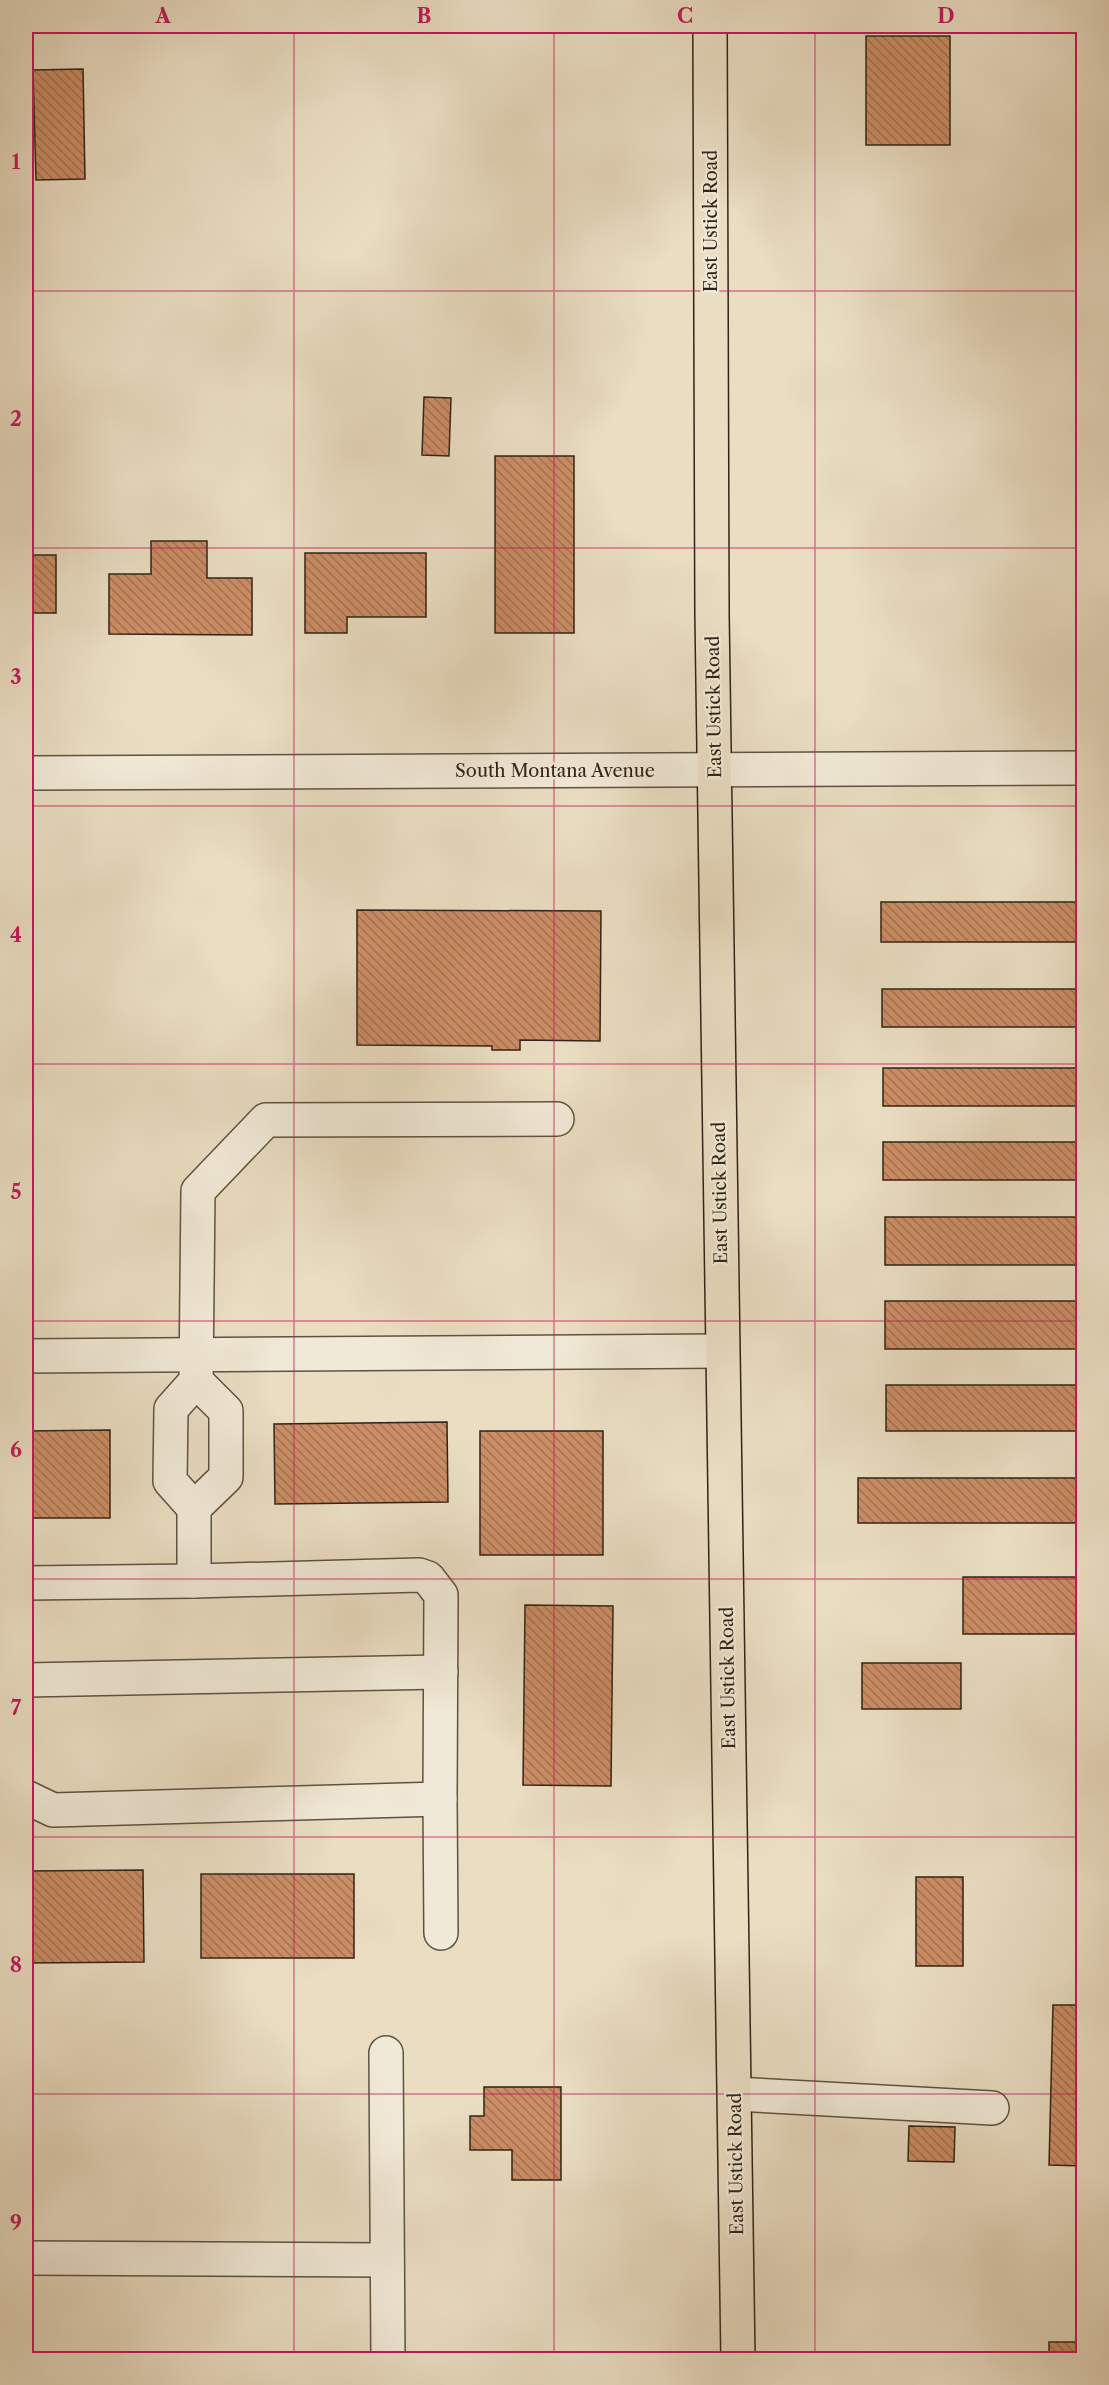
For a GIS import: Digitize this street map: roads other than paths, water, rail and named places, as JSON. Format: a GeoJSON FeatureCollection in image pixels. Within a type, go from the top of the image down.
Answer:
{"type":"FeatureCollection","features":[{"type":"Feature","properties":{"kind":"main road","name":"East Ustick Road"},"geometry":{"type":"LineString","coordinates":[[710,26],[712,614],[738,2360]]}},
{"type":"Feature","properties":{"kind":"street","name":"South Montana Avenue"},"geometry":{"type":"LineString","coordinates":[[26,773],[1083,768]]}},
{"type":"Feature","properties":{"kind":"street"},"geometry":{"type":"LineString","coordinates":[[194,1581],[194,1508],[170,1480],[171,1409],[197,1368],[198,1191],[266,1120],[557,1119]]}},
{"type":"Feature","properties":{"kind":"street"},"geometry":{"type":"LineString","coordinates":[[26,1356],[197,1368],[722,1351]]}},
{"type":"Feature","properties":{"kind":"street"},"geometry":{"type":"LineString","coordinates":[[194,1508],[226,1477],[226,1411],[197,1368]]}},
{"type":"Feature","properties":{"kind":"street"},"geometry":{"type":"LineString","coordinates":[[26,1583],[397,1575],[419,1575],[429,1578],[441,1595],[441,1933]]}},
{"type":"Feature","properties":{"kind":"street"},"geometry":{"type":"LineString","coordinates":[[26,1680],[441,1672]]}},
{"type":"Feature","properties":{"kind":"street"},"geometry":{"type":"LineString","coordinates":[[26,1797],[53,1810],[440,1799]]}},
{"type":"Feature","properties":{"kind":"street"},"geometry":{"type":"LineString","coordinates":[[386,2053],[387,2360]]}},
{"type":"Feature","properties":{"kind":"street"},"geometry":{"type":"LineString","coordinates":[[735,2094],[992,2108]]}},
{"type":"Feature","properties":{"kind":"street"},"geometry":{"type":"LineString","coordinates":[[26,2258],[387,2260]]}}]}
